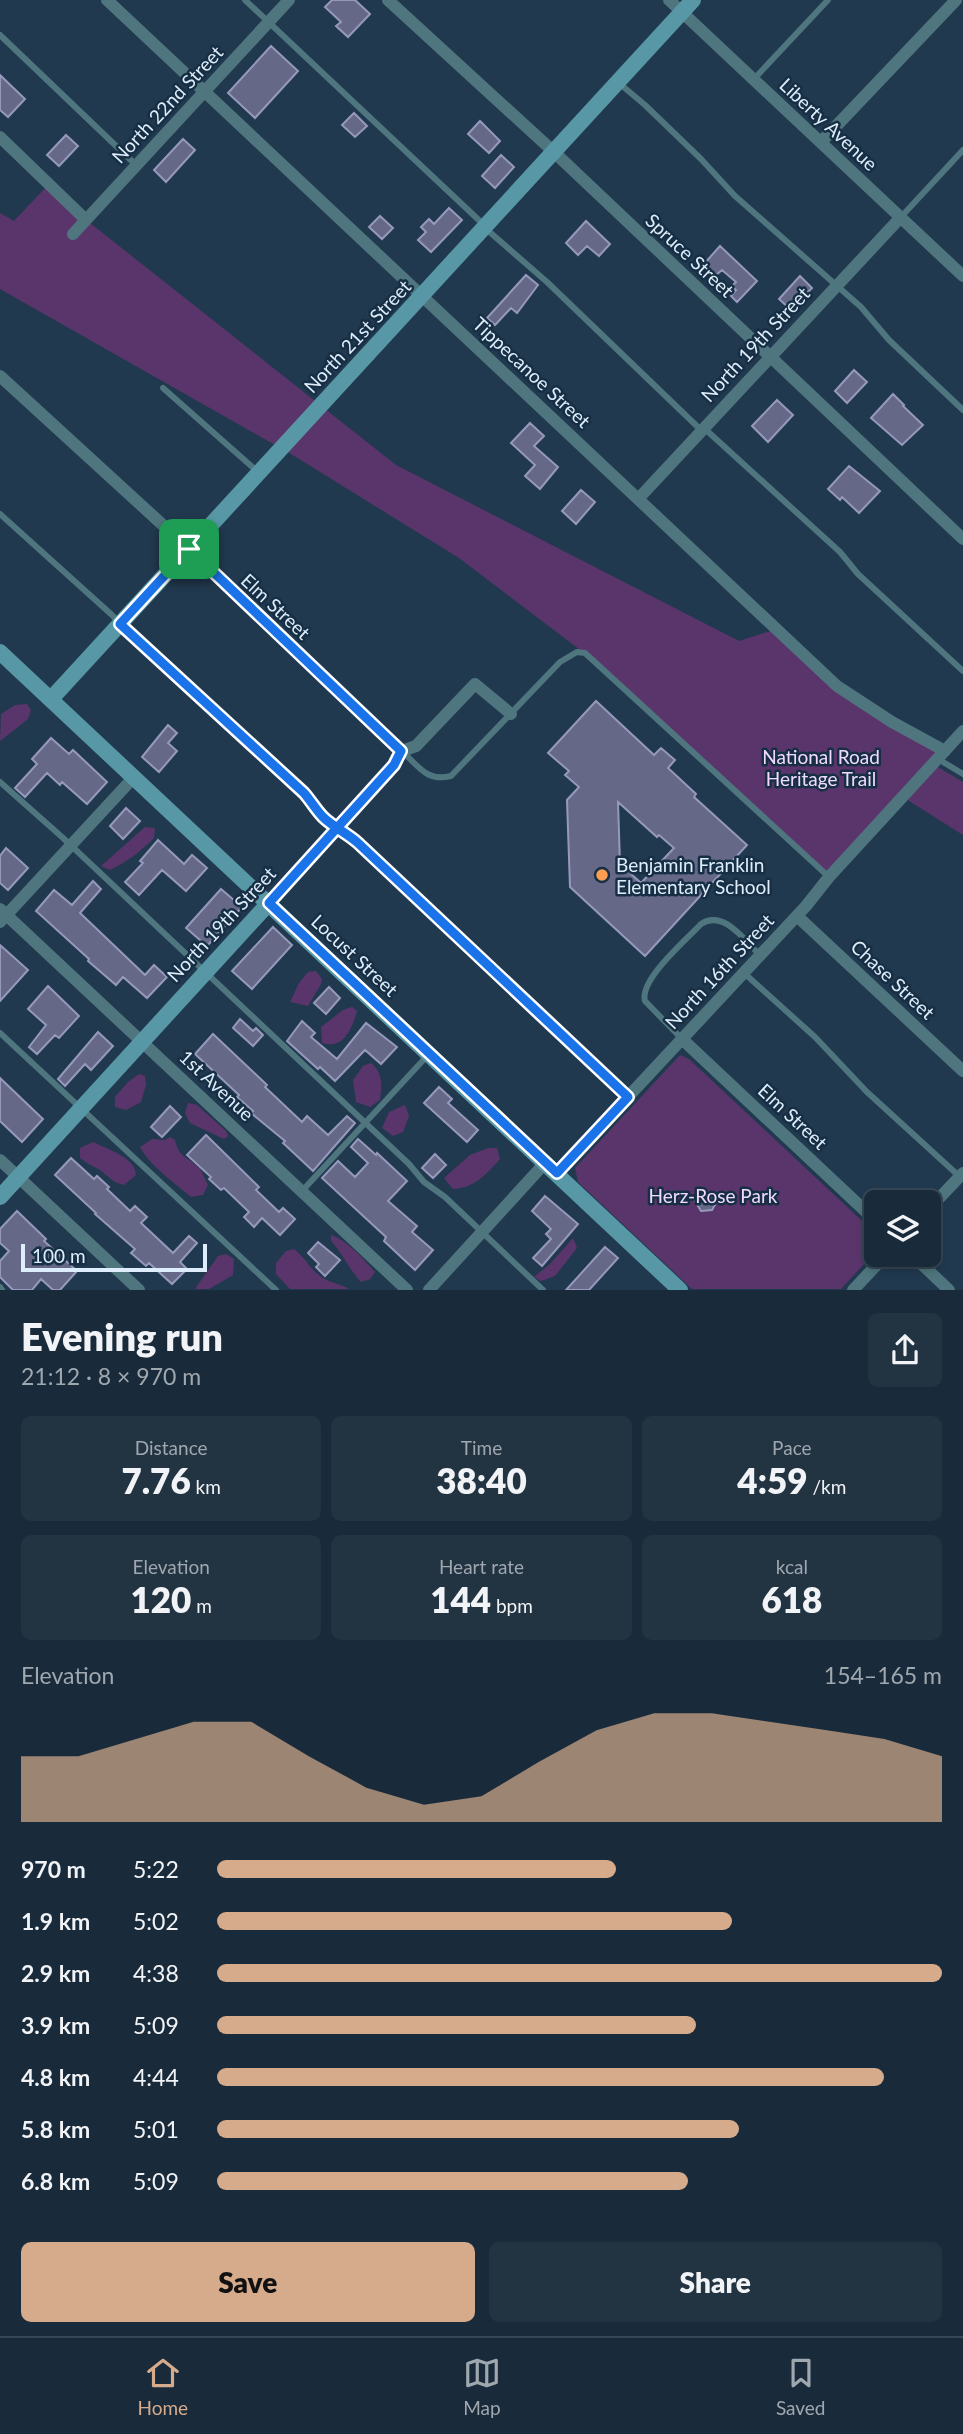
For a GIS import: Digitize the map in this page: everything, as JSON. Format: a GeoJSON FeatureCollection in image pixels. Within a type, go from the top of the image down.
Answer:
{"type":"FeatureCollection","features":[{"type":"Feature","properties":{"kind":"street","name":"Tippecanoe Street"},"geometry":{"type":"LineString","coordinates":[[107,0],[837,686],[941,755]]}},
{"type":"Feature","properties":{"kind":"street","name":"North 22nd Street"},"geometry":{"type":"LineString","coordinates":[[73,234],[289,0]]}},
{"type":"Feature","properties":{"kind":"street","name":"Spruce Street"},"geometry":{"type":"LineString","coordinates":[[388,0],[555,153],[963,539]]}},
{"type":"Feature","properties":{"kind":"street","name":"Liberty Avenue"},"geometry":{"type":"LineString","coordinates":[[669,0],[687,6],[754,79],[963,276]]}},
{"type":"Feature","properties":{"kind":"street"},"geometry":{"type":"LineString","coordinates":[[821,142],[956,0]]}},
{"type":"Feature","properties":{"kind":"street","name":"North 21st Street"},"geometry":{"type":"LineString","coordinates":[[51,699],[423,297],[687,6]]}},
{"type":"Feature","properties":{"kind":"street"},"geometry":{"type":"LineString","coordinates":[[0,137],[85,219]]}},
{"type":"Feature","properties":{"kind":"street","name":"North 19th Street"},"geometry":{"type":"LineString","coordinates":[[639,498],[901,217]]}},
{"type":"Feature","properties":{"kind":"street","name":"Elm Street"},"geometry":{"type":"LineString","coordinates":[[0,376],[189,549],[401,751]]}},
{"type":"Feature","properties":{"kind":"street","name":"Locust Street"},"geometry":{"type":"LineString","coordinates":[[0,652],[680,1290]]}},
{"type":"Feature","properties":{"kind":"street","name":"North 19th Street"},"geometry":{"type":"LineString","coordinates":[[0,1196],[338,828],[394,765],[401,751],[416,746],[475,684],[511,715]]}},
{"type":"Feature","properties":{"kind":"street","name":"North 16th Street"},"geometry":{"type":"LineString","coordinates":[[429,1290],[482,1232],[628,1097],[797,916],[829,877],[963,732]]}},
{"type":"Feature","properties":{"kind":"street"},"geometry":{"type":"LineString","coordinates":[[2,915],[134,777]]}},
{"type":"Feature","properties":{"kind":"street","name":"1st Avenue"},"geometry":{"type":"LineString","coordinates":[[2,915],[407,1290]]}},
{"type":"Feature","properties":{"kind":"street","name":"Chase Street"},"geometry":{"type":"LineString","coordinates":[[797,916],[963,1071]]}},
{"type":"Feature","properties":{"kind":"street","name":"Elm Street"},"geometry":{"type":"LineString","coordinates":[[682,1039],[864,1210]]}},
{"type":"Feature","properties":{"kind":"street"},"geometry":{"type":"LineString","coordinates":[[0,1160],[139,1290]]}},
{"type":"Feature","properties":{"kind":"street"},"geometry":{"type":"LineString","coordinates":[[941,1197],[962,1176]]}},
{"type":"Feature","properties":{"kind":"street"},"geometry":{"type":"LineString","coordinates":[[853,1290],[875,1267]]}},
{"type":"Feature","properties":{"kind":"street"},"geometry":{"type":"LineString","coordinates":[[925,1267],[949,1290]]}},
{"type":"Feature","properties":{"kind":"lane"},"geometry":{"type":"LineString","coordinates":[[245,0],[486,228],[839,552],[963,671]]}},
{"type":"Feature","properties":{"kind":"lane"},"geometry":{"type":"LineString","coordinates":[[754,79],[828,0]]}},
{"type":"Feature","properties":{"kind":"lane"},"geometry":{"type":"LineString","coordinates":[[0,35],[136,165]]}},
{"type":"Feature","properties":{"kind":"lane"},"geometry":{"type":"LineString","coordinates":[[618,82],[645,104],[735,196],[860,307],[889,340],[963,410]]}},
{"type":"Feature","properties":{"kind":"lane"},"geometry":{"type":"LineString","coordinates":[[901,217],[963,150]]}},
{"type":"Feature","properties":{"kind":"lane"},"geometry":{"type":"LineString","coordinates":[[163,388],[259,473]]}},
{"type":"Feature","properties":{"kind":"lane"},"geometry":{"type":"LineString","coordinates":[[0,514],[304,793],[324,819],[358,843],[628,1097]]}},
{"type":"Feature","properties":{"kind":"lane"},"geometry":{"type":"LineString","coordinates":[[401,751],[428,775],[440,778],[451,776],[569,655],[585,653],[829,877]]}},
{"type":"Feature","properties":{"kind":"lane"},"geometry":{"type":"LineString","coordinates":[[941,755],[963,774]]}},
{"type":"Feature","properties":{"kind":"lane"},"geometry":{"type":"LineString","coordinates":[[0,782],[206,972],[409,1164],[424,1182],[543,1290]]}},
{"type":"Feature","properties":{"kind":"lane"},"geometry":{"type":"LineString","coordinates":[[682,1039],[645,1002],[643,995],[648,981],[701,924],[712,919],[725,922],[760,956]]}},
{"type":"Feature","properties":{"kind":"lane"},"geometry":{"type":"LineString","coordinates":[[744,973],[815,1037],[867,1092],[962,1176]]}},
{"type":"Feature","properties":{"kind":"lane"},"geometry":{"type":"LineString","coordinates":[[0,1032],[276,1290]]}},
{"type":"Feature","properties":{"kind":"lane"},"geometry":{"type":"LineString","coordinates":[[302,1191],[430,1054]]}},
{"type":"Feature","properties":{"kind":"green space","name":"National Road Heritage Trail"},"geometry":{"type":"Polygon","coordinates":[[[49,184],[85,219],[396,465],[739,641],[777,629],[837,686],[945,751],[933,764],[963,782],[963,835],[903,797],[829,877],[600,665],[459,558],[291,454],[0,289],[0,213],[14,221],[49,184]]]}},
{"type":"Feature","properties":{"kind":"green space"},"geometry":{"type":"Polygon","coordinates":[[[27,704],[31,710],[28,719],[0,741],[1,714],[15,705],[27,704]]]}},
{"type":"Feature","properties":{"kind":"green space"},"geometry":{"type":"Polygon","coordinates":[[[145,827],[155,828],[154,838],[144,847],[110,870],[101,866],[145,827]]]}},
{"type":"Feature","properties":{"kind":"green space"},"geometry":{"type":"Polygon","coordinates":[[[316,971],[322,979],[321,984],[308,1006],[290,1002],[308,972],[316,971]]]}},
{"type":"Feature","properties":{"kind":"green space"},"geometry":{"type":"Polygon","coordinates":[[[352,1007],[357,1011],[346,1036],[336,1043],[322,1043],[321,1027],[343,1010],[352,1007]]]}},
{"type":"Feature","properties":{"kind":"green space","name":"Herz-Rose Park"},"geometry":{"type":"Polygon","coordinates":[[[680,1055],[689,1059],[864,1223],[864,1264],[841,1289],[692,1289],[578,1182],[575,1168],[680,1055]]]}},
{"type":"Feature","properties":{"kind":"green space"},"geometry":{"type":"Polygon","coordinates":[[[371,1063],[380,1075],[381,1089],[380,1100],[370,1107],[356,1102],[353,1080],[363,1066],[371,1063]]]}},
{"type":"Feature","properties":{"kind":"green space"},"geometry":{"type":"Polygon","coordinates":[[[139,1074],[145,1076],[146,1085],[141,1102],[126,1110],[115,1107],[115,1097],[139,1074]]]}},
{"type":"Feature","properties":{"kind":"green space"},"geometry":{"type":"Polygon","coordinates":[[[188,1103],[197,1105],[226,1131],[228,1136],[224,1139],[190,1123],[185,1113],[188,1103]]]}},
{"type":"Feature","properties":{"kind":"green space"},"geometry":{"type":"Polygon","coordinates":[[[405,1105],[409,1116],[403,1132],[393,1136],[382,1128],[389,1112],[405,1105]]]}},
{"type":"Feature","properties":{"kind":"green space"},"geometry":{"type":"Polygon","coordinates":[[[170,1137],[175,1140],[182,1154],[201,1171],[208,1185],[203,1195],[191,1197],[156,1167],[140,1147],[152,1139],[164,1140],[170,1137]]]}},
{"type":"Feature","properties":{"kind":"green space"},"geometry":{"type":"Polygon","coordinates":[[[93,1142],[126,1159],[135,1169],[136,1175],[124,1185],[82,1160],[80,1148],[93,1142]]]}},
{"type":"Feature","properties":{"kind":"green space"},"geometry":{"type":"Polygon","coordinates":[[[488,1148],[497,1148],[500,1159],[473,1183],[453,1189],[444,1178],[470,1155],[488,1148]]]}},
{"type":"Feature","properties":{"kind":"green space"},"geometry":{"type":"Polygon","coordinates":[[[331,1235],[349,1246],[375,1272],[370,1279],[361,1282],[331,1241],[331,1235]]]}},
{"type":"Feature","properties":{"kind":"green space"},"geometry":{"type":"Polygon","coordinates":[[[573,1238],[577,1248],[555,1276],[541,1281],[534,1277],[550,1264],[573,1238]]]}},
{"type":"Feature","properties":{"kind":"green space"},"geometry":{"type":"Polygon","coordinates":[[[294,1249],[319,1275],[349,1289],[290,1289],[276,1274],[276,1263],[286,1251],[294,1249]]]}},
{"type":"Feature","properties":{"kind":"green space"},"geometry":{"type":"Polygon","coordinates":[[[226,1254],[234,1259],[233,1275],[209,1289],[195,1289],[218,1256],[226,1254]]]}},
{"type":"Feature","properties":{"kind":"building"},"geometry":{"type":"Polygon","coordinates":[[[332,0],[355,0],[370,14],[348,37],[336,26],[341,22],[325,7],[332,0]]]}},
{"type":"Feature","properties":{"kind":"building"},"geometry":{"type":"Polygon","coordinates":[[[271,46],[298,71],[255,118],[228,93],[271,46]]]}},
{"type":"Feature","properties":{"kind":"building"},"geometry":{"type":"Polygon","coordinates":[[[0,75],[25,99],[8,117],[0,110],[0,75]]]}},
{"type":"Feature","properties":{"kind":"building"},"geometry":{"type":"Polygon","coordinates":[[[354,113],[367,126],[355,137],[342,125],[354,113]]]}},
{"type":"Feature","properties":{"kind":"building"},"geometry":{"type":"Polygon","coordinates":[[[480,121],[500,141],[489,153],[468,134],[480,121]]]}},
{"type":"Feature","properties":{"kind":"building"},"geometry":{"type":"Polygon","coordinates":[[[66,135],[78,146],[59,166],[47,155],[66,135]]]}},
{"type":"Feature","properties":{"kind":"building"},"geometry":{"type":"Polygon","coordinates":[[[183,139],[195,150],[166,182],[154,170],[183,139]]]}},
{"type":"Feature","properties":{"kind":"building"},"geometry":{"type":"Polygon","coordinates":[[[501,155],[514,167],[495,188],[482,176],[501,155]]]}},
{"type":"Feature","properties":{"kind":"building"},"geometry":{"type":"Polygon","coordinates":[[[449,208],[462,220],[431,252],[418,240],[426,232],[421,227],[429,219],[434,224],[449,208]]]}},
{"type":"Feature","properties":{"kind":"building"},"geometry":{"type":"Polygon","coordinates":[[[380,216],[393,228],[382,239],[369,227],[380,216]]]}},
{"type":"Feature","properties":{"kind":"building"},"geometry":{"type":"Polygon","coordinates":[[[586,221],[610,244],[599,256],[587,246],[578,255],[566,243],[586,221]]]}},
{"type":"Feature","properties":{"kind":"building"},"geometry":{"type":"Polygon","coordinates":[[[720,246],[757,281],[737,302],[731,296],[736,290],[732,286],[736,282],[722,270],[715,276],[703,265],[720,246]]]}},
{"type":"Feature","properties":{"kind":"building"},"geometry":{"type":"Polygon","coordinates":[[[526,275],[538,285],[517,313],[511,308],[495,325],[487,318],[526,275]]]}},
{"type":"Feature","properties":{"kind":"building"},"geometry":{"type":"Polygon","coordinates":[[[800,276],[812,288],[791,310],[779,299],[800,276]]]}},
{"type":"Feature","properties":{"kind":"building"},"geometry":{"type":"Polygon","coordinates":[[[854,370],[867,382],[847,403],[835,391],[854,370]]]}},
{"type":"Feature","properties":{"kind":"building"},"geometry":{"type":"Polygon","coordinates":[[[893,394],[923,425],[902,445],[871,418],[893,394]]]}},
{"type":"Feature","properties":{"kind":"building"},"geometry":{"type":"Polygon","coordinates":[[[777,400],[793,415],[768,442],[752,426],[777,400]]]}},
{"type":"Feature","properties":{"kind":"building"},"geometry":{"type":"Polygon","coordinates":[[[530,423],[544,436],[534,446],[558,467],[540,489],[525,476],[535,465],[511,443],[530,423]]]}},
{"type":"Feature","properties":{"kind":"building"},"geometry":{"type":"Polygon","coordinates":[[[849,466],[880,491],[859,513],[842,497],[840,500],[828,489],[849,466]]]}},
{"type":"Feature","properties":{"kind":"building"},"geometry":{"type":"Polygon","coordinates":[[[581,490],[595,502],[576,524],[562,511],[581,490]]]}},
{"type":"Feature","properties":{"kind":"building"},"geometry":{"type":"Polygon","coordinates":[[[596,701],[654,755],[661,748],[675,760],[668,768],[696,794],[694,797],[747,845],[645,956],[570,887],[567,800],[579,787],[565,775],[569,771],[548,753],[596,701]],[[618,802],[620,864],[641,883],[674,848],[659,835],[657,837],[618,802]]]}},
{"type":"Feature","properties":{"kind":"building"},"geometry":{"type":"Polygon","coordinates":[[[168,725],[177,733],[168,743],[177,751],[159,772],[142,757],[168,725]]]}},
{"type":"Feature","properties":{"kind":"building"},"geometry":{"type":"Polygon","coordinates":[[[51,738],[69,754],[73,750],[107,782],[87,804],[47,773],[25,797],[15,788],[37,764],[32,759],[51,738]]]}},
{"type":"Feature","properties":{"kind":"building"},"geometry":{"type":"Polygon","coordinates":[[[126,808],[140,821],[123,839],[110,826],[126,808]]]}},
{"type":"Feature","properties":{"kind":"building"},"geometry":{"type":"Polygon","coordinates":[[[158,840],[184,864],[192,855],[207,868],[186,891],[162,870],[139,895],[125,882],[143,863],[140,861],[158,840]]]}},
{"type":"Feature","properties":{"kind":"building"},"geometry":{"type":"Polygon","coordinates":[[[6,848],[28,868],[8,890],[0,883],[0,856],[6,848]]]}},
{"type":"Feature","properties":{"kind":"building"},"geometry":{"type":"Polygon","coordinates":[[[93,881],[101,889],[80,913],[145,975],[154,965],[167,977],[147,998],[123,977],[116,985],[36,911],[54,890],[72,905],[93,881]]]}},
{"type":"Feature","properties":{"kind":"building"},"geometry":{"type":"Polygon","coordinates":[[[221,889],[242,907],[207,946],[186,928],[221,889]]]}},
{"type":"Feature","properties":{"kind":"building"},"geometry":{"type":"Polygon","coordinates":[[[273,927],[292,945],[252,989],[232,971],[273,927]]]}},
{"type":"Feature","properties":{"kind":"building"},"geometry":{"type":"Polygon","coordinates":[[[0,945],[28,970],[0,1001],[0,945]]]}},
{"type":"Feature","properties":{"kind":"building"},"geometry":{"type":"Polygon","coordinates":[[[48,986],[79,1016],[59,1038],[55,1035],[37,1054],[29,1047],[46,1025],[28,1009],[48,986]]]}},
{"type":"Feature","properties":{"kind":"building"},"geometry":{"type":"Polygon","coordinates":[[[329,987],[340,998],[326,1014],[314,1003],[329,987]]]}},
{"type":"Feature","properties":{"kind":"building"},"geometry":{"type":"Polygon","coordinates":[[[240,1019],[253,1031],[256,1028],[263,1035],[253,1046],[233,1028],[240,1019]]]}},
{"type":"Feature","properties":{"kind":"building"},"geometry":{"type":"Polygon","coordinates":[[[302,1021],[315,1033],[311,1037],[337,1059],[366,1023],[397,1047],[381,1064],[365,1050],[335,1081],[287,1041],[302,1021]]]}},
{"type":"Feature","properties":{"kind":"building"},"geometry":{"type":"Polygon","coordinates":[[[98,1032],[113,1046],[91,1070],[85,1064],[65,1086],[58,1079],[98,1032]]]}},
{"type":"Feature","properties":{"kind":"building"},"geometry":{"type":"Polygon","coordinates":[[[213,1034],[302,1122],[307,1116],[328,1135],[347,1116],[355,1123],[313,1171],[283,1143],[285,1141],[251,1113],[253,1111],[237,1097],[239,1095],[195,1054],[213,1034]]]}},
{"type":"Feature","properties":{"kind":"building"},"geometry":{"type":"Polygon","coordinates":[[[0,1078],[43,1119],[22,1142],[0,1121],[0,1078]]]}},
{"type":"Feature","properties":{"kind":"building"},"geometry":{"type":"Polygon","coordinates":[[[439,1087],[452,1099],[448,1103],[478,1130],[467,1142],[424,1103],[439,1087]]]}},
{"type":"Feature","properties":{"kind":"building"},"geometry":{"type":"Polygon","coordinates":[[[170,1106],[181,1117],[162,1137],[151,1127],[170,1106]]]}},
{"type":"Feature","properties":{"kind":"building"},"geometry":{"type":"Polygon","coordinates":[[[206,1135],[259,1187],[256,1190],[279,1212],[283,1208],[295,1219],[280,1235],[262,1218],[254,1227],[244,1217],[249,1212],[224,1188],[221,1190],[209,1179],[211,1177],[187,1155],[206,1135]]]}},
{"type":"Feature","properties":{"kind":"building"},"geometry":{"type":"Polygon","coordinates":[[[358,1139],[407,1181],[388,1201],[417,1226],[412,1232],[433,1250],[415,1270],[384,1241],[386,1237],[322,1178],[338,1161],[355,1177],[368,1163],[351,1147],[358,1139]]]}},
{"type":"Feature","properties":{"kind":"building"},"geometry":{"type":"Polygon","coordinates":[[[435,1154],[446,1165],[433,1178],[422,1168],[435,1154]]]}},
{"type":"Feature","properties":{"kind":"building"},"geometry":{"type":"Polygon","coordinates":[[[71,1158],[94,1179],[97,1176],[130,1211],[135,1206],[147,1217],[141,1223],[173,1253],[189,1236],[197,1243],[180,1262],[187,1269],[172,1284],[149,1263],[146,1266],[131,1253],[135,1249],[55,1175],[71,1158]]]}},
{"type":"Feature","properties":{"kind":"building"},"geometry":{"type":"Polygon","coordinates":[[[711,1192],[717,1201],[712,1210],[701,1211],[695,1201],[701,1193],[711,1192]]]}},
{"type":"Feature","properties":{"kind":"building"},"geometry":{"type":"Polygon","coordinates":[[[545,1196],[578,1224],[542,1266],[533,1258],[551,1239],[546,1234],[551,1229],[532,1211],[545,1196]]]}},
{"type":"Feature","properties":{"kind":"building"},"geometry":{"type":"Polygon","coordinates":[[[17,1211],[46,1239],[44,1241],[77,1271],[60,1290],[53,1290],[41,1279],[32,1290],[13,1290],[0,1277],[0,1261],[9,1251],[0,1243],[0,1229],[17,1211]]]}},
{"type":"Feature","properties":{"kind":"building"},"geometry":{"type":"Polygon","coordinates":[[[318,1242],[340,1260],[325,1276],[316,1267],[319,1264],[308,1253],[318,1242]]]}},
{"type":"Feature","properties":{"kind":"building"},"geometry":{"type":"Polygon","coordinates":[[[605,1247],[618,1258],[589,1290],[566,1290],[605,1247]]]}},
{"type":"Feature","properties":{"kind":"place","name":"Benjamin Franklin Elementary School"},"geometry":{"type":"Point","coordinates":[602,875]}},
{"type":"Feature","properties":{"kind":"route"},"geometry":{"type":"LineString","coordinates":[[189,549],[120,624],[304,793],[324,819],[338,828],[347,834],[358,843],[628,1097],[557,1173],[269,903],[338,828],[394,765],[401,751],[189,549]]}}]}
